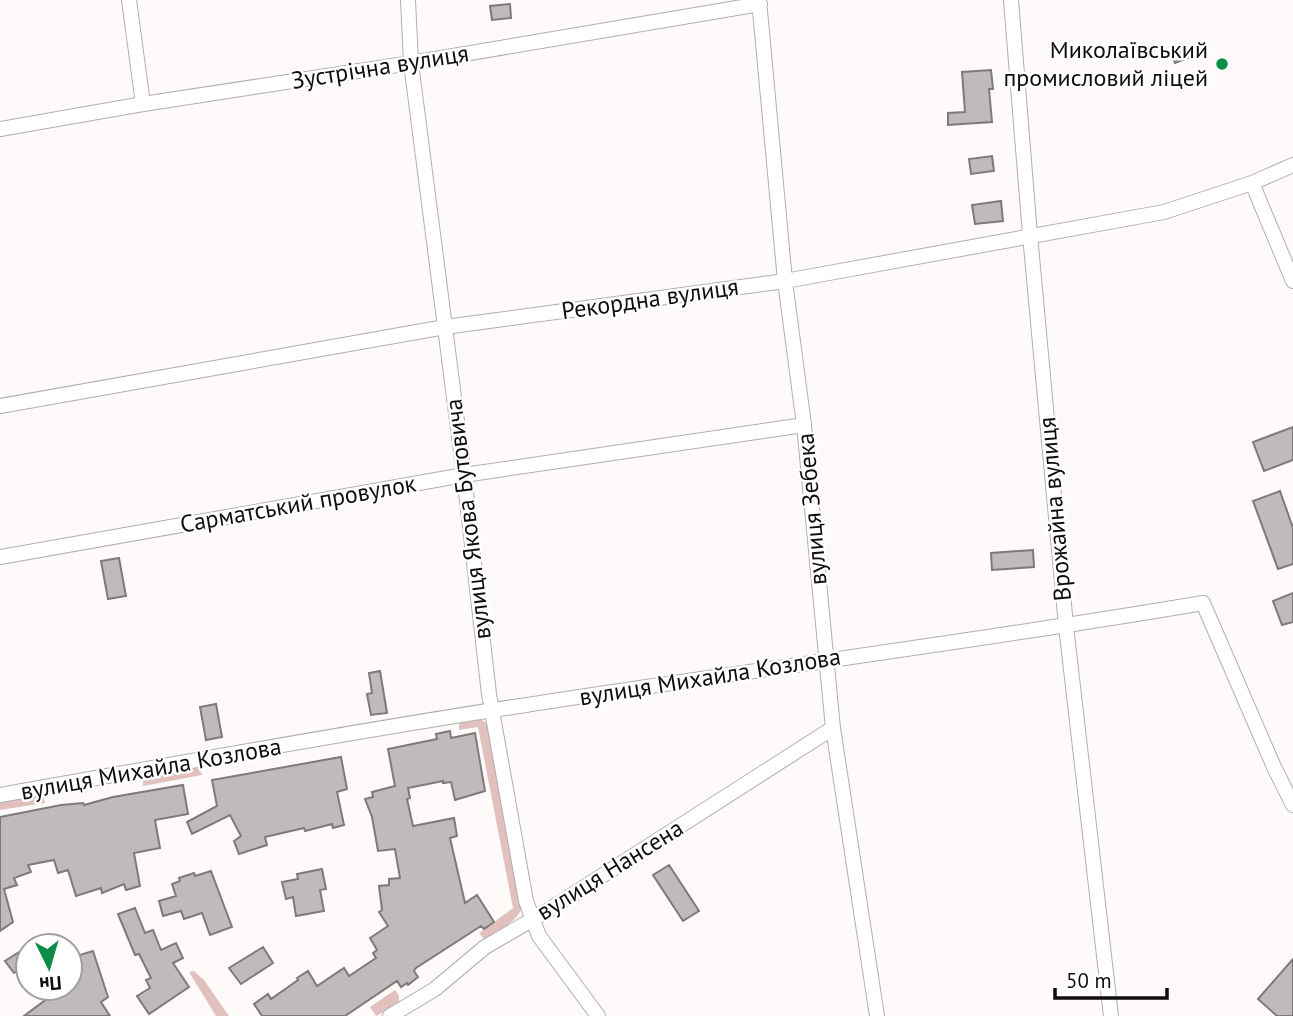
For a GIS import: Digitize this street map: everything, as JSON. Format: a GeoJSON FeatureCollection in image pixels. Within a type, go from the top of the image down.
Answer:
{"type":"FeatureCollection","features":[{"type":"Feature","properties":{"kind":"street"},"geometry":{"type":"LineString","coordinates":[[129,0],[143,104]]}},
{"type":"Feature","properties":{"kind":"street","name":"вулиця Якова Бутовича"},"geometry":{"type":"LineString","coordinates":[[408,0],[411,63],[492,710],[526,901],[539,936],[598,1016]]}},
{"type":"Feature","properties":{"kind":"street","name":"Врожайна вулиця"},"geometry":{"type":"LineString","coordinates":[[1012,0],[1030,235],[1066,626],[1111,1016]]}},
{"type":"Feature","properties":{"kind":"street","name":"Зустрічна вулиця"},"geometry":{"type":"LineString","coordinates":[[0,130],[143,104],[411,63],[760,2]]}},
{"type":"Feature","properties":{"kind":"street","name":"вулиця Зебека"},"geometry":{"type":"LineString","coordinates":[[760,2],[785,281],[804,425],[833,727],[877,1016]]}},
{"type":"Feature","properties":{"kind":"street","name":"Рекордна вулиця"},"geometry":{"type":"LineString","coordinates":[[0,406],[445,327],[785,281],[1164,212],[1252,183],[1293,165]]}},
{"type":"Feature","properties":{"kind":"street"},"geometry":{"type":"LineString","coordinates":[[1252,183],[1293,281]]}},
{"type":"Feature","properties":{"kind":"street","name":"Сарматський провулок"},"geometry":{"type":"LineString","coordinates":[[0,557],[464,475],[804,425]]}},
{"type":"Feature","properties":{"kind":"street","name":"вулиця Михайла Козлова"},"geometry":{"type":"LineString","coordinates":[[0,795],[492,710],[1066,626],[1203,603],[1293,805]]}},
{"type":"Feature","properties":{"kind":"street","name":"вулиця Нансена"},"geometry":{"type":"LineString","coordinates":[[390,1016],[435,989],[485,947],[833,727]]}},
{"type":"Feature","properties":{"kind":"shaded area"},"geometry":{"type":"Polygon","coordinates":[[[475,719],[488,724],[522,908],[511,922],[484,939],[479,933],[513,908],[478,727],[459,730],[459,721],[475,719]]]}},
{"type":"Feature","properties":{"kind":"shaded area"},"geometry":{"type":"Polygon","coordinates":[[[199,767],[202,775],[143,786],[143,776],[199,767]]]}},
{"type":"Feature","properties":{"kind":"shaded area"},"geometry":{"type":"Polygon","coordinates":[[[43,794],[45,803],[0,810],[0,801],[43,794]]]}},
{"type":"Feature","properties":{"kind":"shaded area"},"geometry":{"type":"Polygon","coordinates":[[[194,971],[204,980],[229,1016],[216,1016],[189,972],[194,971]]]}},
{"type":"Feature","properties":{"kind":"shaded area"},"geometry":{"type":"Polygon","coordinates":[[[395,990],[399,996],[399,1004],[376,1016],[370,1007],[395,990]]]}},
{"type":"Feature","properties":{"kind":"building"},"geometry":{"type":"Polygon","coordinates":[[[510,4],[511,18],[492,20],[490,6],[510,4]]]}},
{"type":"Feature","properties":{"kind":"building"},"geometry":{"type":"Polygon","coordinates":[[[1184,47],[1188,58],[1175,63],[1171,52],[1184,47]]]}},
{"type":"Feature","properties":{"kind":"building"},"geometry":{"type":"Polygon","coordinates":[[[991,70],[993,89],[989,89],[992,122],[948,125],[948,113],[965,112],[962,72],[991,70]]]}},
{"type":"Feature","properties":{"kind":"building"},"geometry":{"type":"Polygon","coordinates":[[[992,156],[994,171],[971,174],[969,159],[992,156]]]}},
{"type":"Feature","properties":{"kind":"building"},"geometry":{"type":"Polygon","coordinates":[[[1001,201],[1003,221],[975,224],[972,205],[1001,201]]]}},
{"type":"Feature","properties":{"kind":"building"},"geometry":{"type":"Polygon","coordinates":[[[1293,427],[1293,460],[1264,471],[1253,442],[1293,427]]]}},
{"type":"Feature","properties":{"kind":"building"},"geometry":{"type":"Polygon","coordinates":[[[1280,491],[1293,528],[1293,564],[1278,569],[1253,501],[1280,491]]]}},
{"type":"Feature","properties":{"kind":"building"},"geometry":{"type":"Polygon","coordinates":[[[1033,550],[1034,567],[992,570],[991,553],[1033,550]]]}},
{"type":"Feature","properties":{"kind":"building"},"geometry":{"type":"Polygon","coordinates":[[[119,558],[126,596],[108,599],[101,561],[119,558]]]}},
{"type":"Feature","properties":{"kind":"building"},"geometry":{"type":"Polygon","coordinates":[[[1293,593],[1293,622],[1282,625],[1273,601],[1293,593]]]}},
{"type":"Feature","properties":{"kind":"building"},"geometry":{"type":"Polygon","coordinates":[[[380,671],[387,713],[371,715],[367,694],[372,693],[369,673],[380,671]]]}},
{"type":"Feature","properties":{"kind":"building"},"geometry":{"type":"Polygon","coordinates":[[[216,704],[222,737],[206,740],[200,707],[216,704]]]}},
{"type":"Feature","properties":{"kind":"building"},"geometry":{"type":"Polygon","coordinates":[[[450,731],[451,738],[475,733],[485,791],[455,800],[451,782],[408,788],[410,798],[407,799],[413,826],[454,818],[457,836],[450,838],[465,903],[477,895],[494,922],[484,929],[481,926],[416,968],[414,971],[418,977],[408,985],[407,983],[401,987],[397,981],[345,1016],[262,1016],[254,1004],[268,994],[271,999],[308,971],[317,986],[344,968],[349,976],[376,958],[373,953],[377,950],[370,938],[388,926],[379,912],[382,910],[379,886],[389,885],[389,879],[400,878],[395,849],[378,851],[372,817],[365,799],[373,797],[372,792],[395,786],[388,749],[437,739],[436,734],[450,731]]]}},
{"type":"Feature","properties":{"kind":"building"},"geometry":{"type":"Polygon","coordinates":[[[341,757],[347,789],[337,792],[344,825],[333,828],[332,824],[305,831],[304,828],[265,837],[267,845],[239,854],[234,841],[241,836],[230,815],[192,834],[187,822],[217,806],[212,780],[341,757]]]}},
{"type":"Feature","properties":{"kind":"building"},"geometry":{"type":"Polygon","coordinates":[[[183,785],[188,814],[155,820],[160,848],[134,853],[140,886],[126,890],[124,884],[102,893],[101,888],[76,896],[68,870],[58,873],[54,860],[28,865],[31,872],[14,878],[17,885],[4,889],[13,922],[0,931],[0,817],[61,805],[84,805],[183,785]]]}},
{"type":"Feature","properties":{"kind":"building"},"geometry":{"type":"Polygon","coordinates":[[[669,865],[699,911],[683,921],[653,875],[669,865]]]}},
{"type":"Feature","properties":{"kind":"building"},"geometry":{"type":"Polygon","coordinates":[[[322,869],[326,889],[320,890],[324,911],[296,916],[293,897],[286,899],[282,882],[298,879],[297,874],[322,869]]]}},
{"type":"Feature","properties":{"kind":"building"},"geometry":{"type":"Polygon","coordinates":[[[211,871],[232,927],[210,935],[202,913],[184,919],[181,911],[163,916],[159,901],[176,896],[172,884],[180,881],[179,878],[194,873],[195,876],[211,871]]]}},
{"type":"Feature","properties":{"kind":"building"},"geometry":{"type":"Polygon","coordinates":[[[135,908],[145,933],[153,930],[161,950],[176,943],[183,958],[173,963],[189,987],[149,1014],[137,996],[150,988],[146,980],[151,978],[139,954],[135,955],[118,914],[135,908]]]}},
{"type":"Feature","properties":{"kind":"building"},"geometry":{"type":"Polygon","coordinates":[[[263,947],[273,963],[241,984],[229,968],[263,947]]]}},
{"type":"Feature","properties":{"kind":"building"},"geometry":{"type":"Polygon","coordinates":[[[93,951],[108,997],[101,1002],[110,1016],[24,1016],[43,1002],[84,1002],[84,954],[93,951]]]}},
{"type":"Feature","properties":{"kind":"building"},"geometry":{"type":"Polygon","coordinates":[[[14,955],[14,973],[5,961],[14,955]]]}},
{"type":"Feature","properties":{"kind":"building"},"geometry":{"type":"Polygon","coordinates":[[[1293,959],[1293,1016],[1277,1016],[1258,999],[1293,959]]]}},
{"type":"Feature","properties":{"kind":"place","name":"Миколаївський промисловий ліцей"},"geometry":{"type":"Point","coordinates":[1222,64]}}]}
